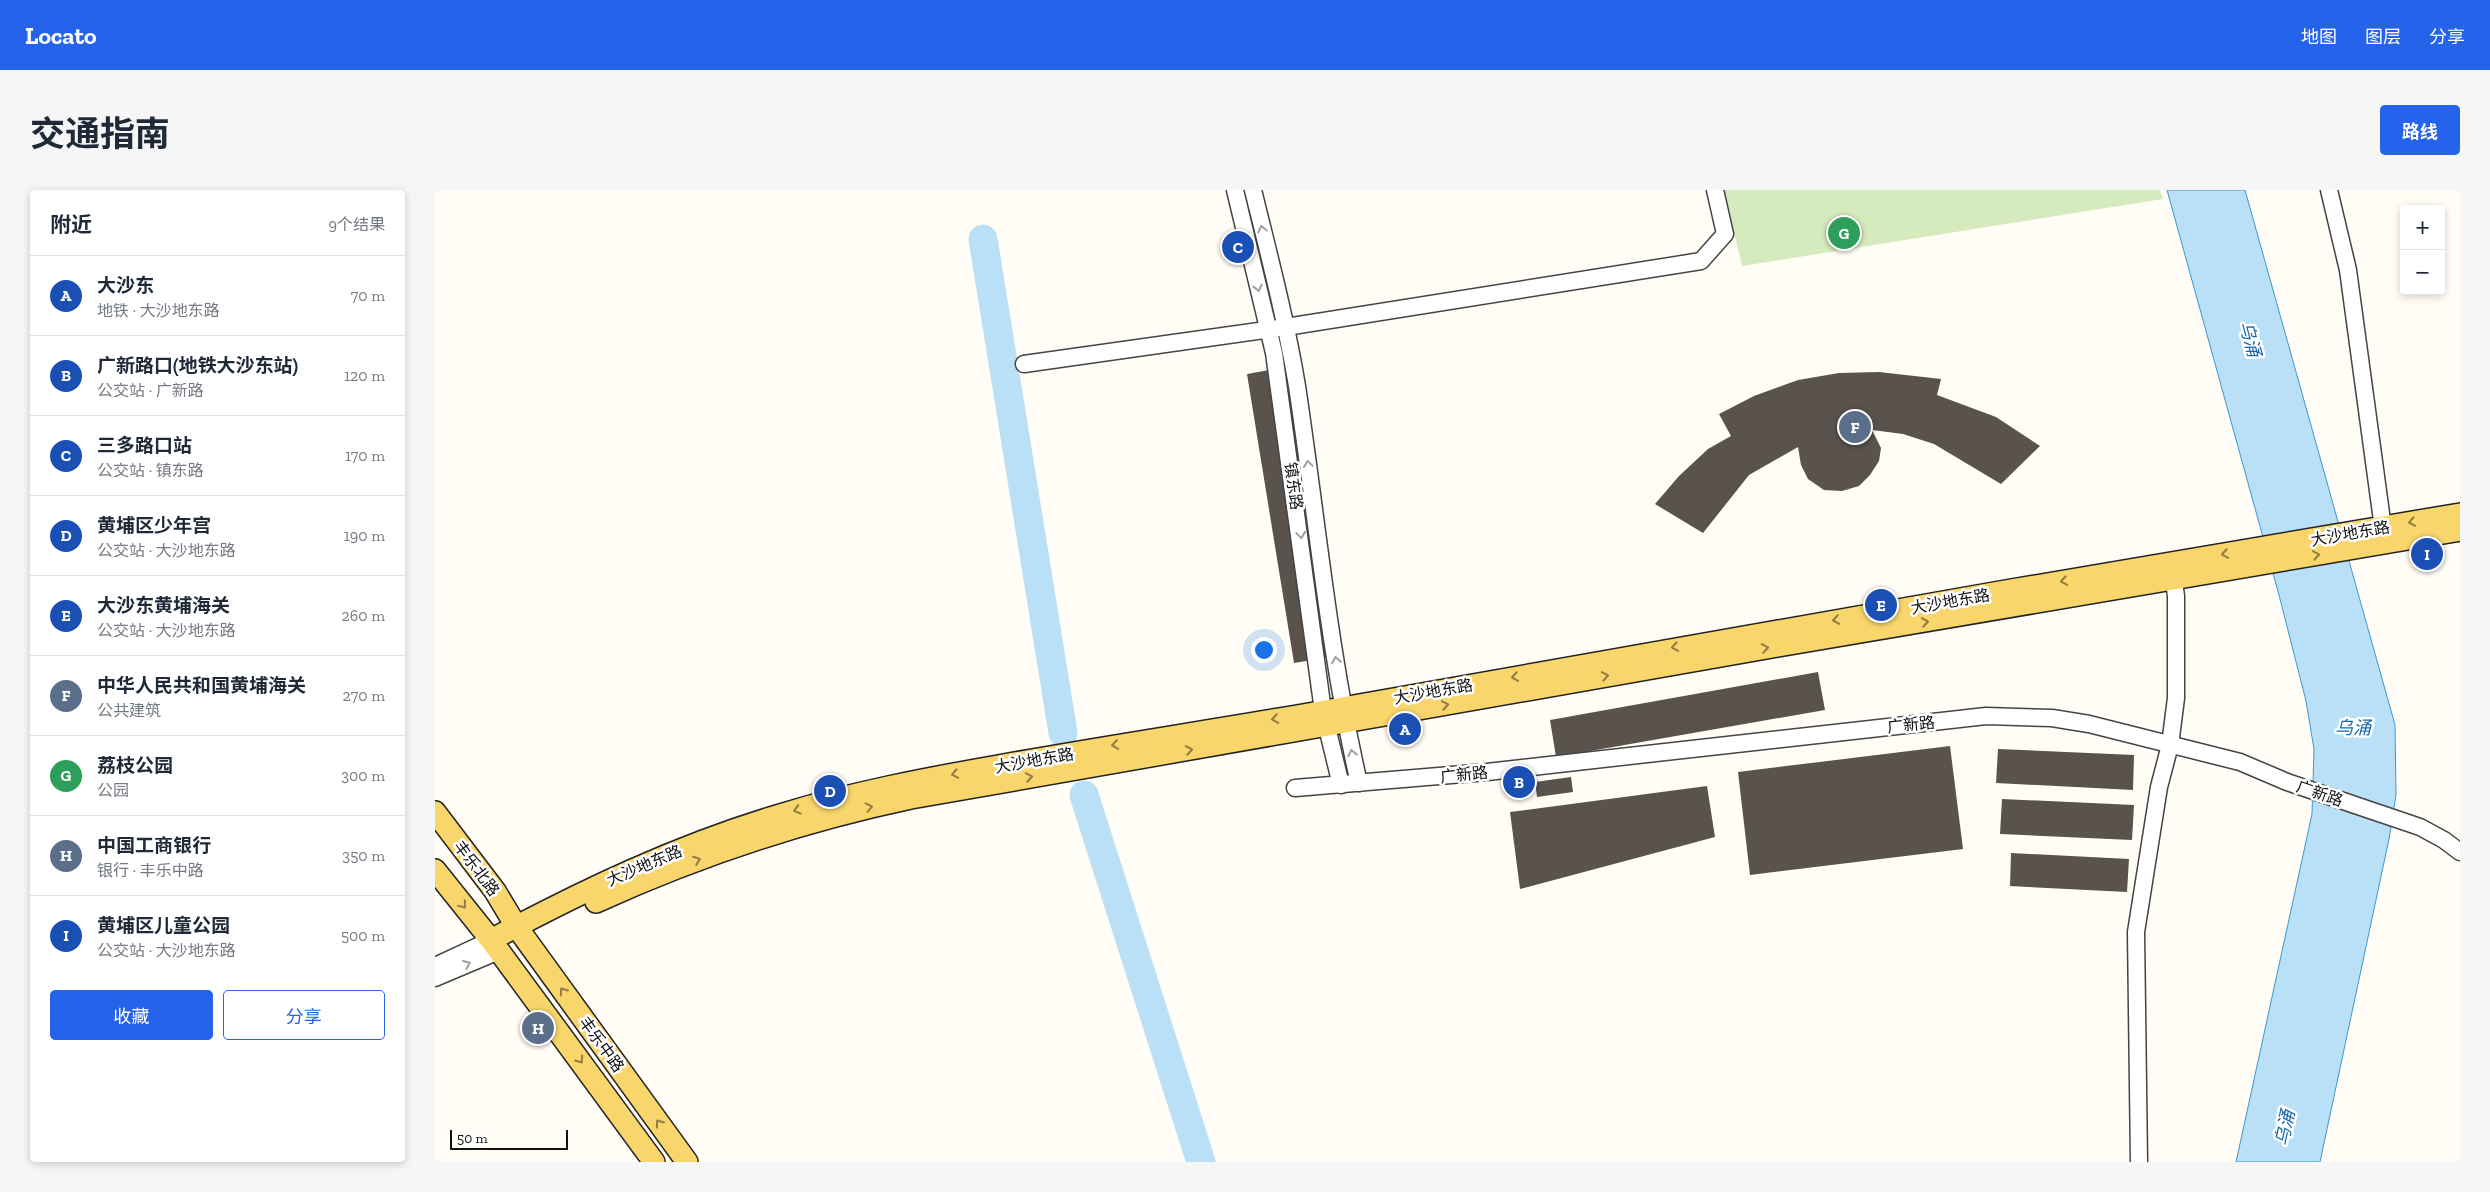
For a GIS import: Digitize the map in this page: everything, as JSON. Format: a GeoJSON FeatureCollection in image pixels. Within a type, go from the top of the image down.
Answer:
{"type":"FeatureCollection","features":[{"type":"Feature","properties":{"kind":"main road","name":"大沙地东路"},"geometry":{"type":"LineString","coordinates":[[2355,541],[2383,528],[2460,514]]}},
{"type":"Feature","properties":{"kind":"main road","name":"大沙地东路"},"geometry":{"type":"LineString","coordinates":[[495,945],[521,932],[573,913],[708,855],[822,819],[911,798],[1334,717],[1672,648],[2172,572],[2355,541],[2460,530]]}},
{"type":"Feature","properties":{"kind":"main road","name":"丰乐北路"},"geometry":{"type":"LineString","coordinates":[[435,812],[495,891],[521,932]]}},
{"type":"Feature","properties":{"kind":"main road","name":"丰乐北路"},"geometry":{"type":"LineString","coordinates":[[435,870],[495,945]]}},
{"type":"Feature","properties":{"kind":"main road","name":"丰乐中路"},"geometry":{"type":"LineString","coordinates":[[521,932],[687,1162]]}},
{"type":"Feature","properties":{"kind":"main road","name":"丰乐中路"},"geometry":{"type":"LineString","coordinates":[[495,945],[654,1162]]}},
{"type":"Feature","properties":{"kind":"street","name":"镇东路"},"geometry":{"type":"LineString","coordinates":[[1235,190],[1268,330],[1283,409],[1334,717],[1359,783]]}},
{"type":"Feature","properties":{"kind":"street","name":"镇东路"},"geometry":{"type":"LineString","coordinates":[[1253,190],[1286,328],[1296,384],[1341,785]]}},
{"type":"Feature","properties":{"kind":"street"},"geometry":{"type":"LineString","coordinates":[[1024,364],[1286,328],[1701,261],[1725,234],[1715,190]]}},
{"type":"Feature","properties":{"kind":"street"},"geometry":{"type":"LineString","coordinates":[[2329,190],[2348,270],[2383,528]]}},
{"type":"Feature","properties":{"kind":"street"},"geometry":{"type":"LineString","coordinates":[[2139,1162],[2136,932],[2159,787],[2170,745],[2176,698],[2176,621],[2172,572]]}},
{"type":"Feature","properties":{"kind":"street","name":"广新路"},"geometry":{"type":"LineString","coordinates":[[1295,788],[1487,772],[1986,716],[2052,718],[2089,724],[2240,762],[2287,782],[2420,827],[2444,840],[2460,852]]}},
{"type":"Feature","properties":{"kind":"street","name":"大沙地东路"},"geometry":{"type":"LineString","coordinates":[[435,966],[495,945]]}},
{"type":"Feature","properties":{"kind":"street","name":"大沙地东路"},"geometry":{"type":"LineString","coordinates":[[435,978],[495,945]]}},
{"type":"Feature","properties":{"kind":"green space"},"geometry":{"type":"Polygon","coordinates":[[[1724,190],[2160,190],[2163,199],[1742,266],[1724,190]]]}},
{"type":"Feature","properties":{"kind":"water","name":"乌涌"},"geometry":{"type":"Polygon","coordinates":[[[2167,190],[2245,190],[2395,725],[2396,795],[2389,839],[2320,1162],[2236,1162],[2312,814],[2314,749],[2306,701],[2279,595],[2167,190]]]}},
{"type":"Feature","properties":{"kind":"building"},"geometry":{"type":"Polygon","coordinates":[[[1286,367],[1336,656],[1294,663],[1247,374],[1286,367]]]}},
{"type":"Feature","properties":{"kind":"building"},"geometry":{"type":"Polygon","coordinates":[[[1879,372],[1941,379],[1937,395],[1996,417],[2040,446],[2001,484],[1934,444],[1903,434],[1872,430],[1881,448],[1879,461],[1870,475],[1859,486],[1842,491],[1824,490],[1808,479],[1801,465],[1798,447],[1749,475],[1703,533],[1655,504],[1679,476],[1708,449],[1731,436],[1719,414],[1754,396],[1798,380],[1839,373],[1879,372]]]}},
{"type":"Feature","properties":{"kind":"building"},"geometry":{"type":"Polygon","coordinates":[[[1818,672],[1825,710],[1556,757],[1550,720],[1818,672]]]}},
{"type":"Feature","properties":{"kind":"building"},"geometry":{"type":"Polygon","coordinates":[[[1950,746],[1963,849],[1750,875],[1738,772],[1950,746]]]}},
{"type":"Feature","properties":{"kind":"building"},"geometry":{"type":"Polygon","coordinates":[[[1998,749],[2134,755],[2133,790],[1996,783],[1998,749]]]}},
{"type":"Feature","properties":{"kind":"building"},"geometry":{"type":"Polygon","coordinates":[[[1571,777],[1573,792],[1537,797],[1535,782],[1571,777]]]}},
{"type":"Feature","properties":{"kind":"building"},"geometry":{"type":"Polygon","coordinates":[[[1707,786],[1715,837],[1520,889],[1510,812],[1707,786]]]}},
{"type":"Feature","properties":{"kind":"building"},"geometry":{"type":"Polygon","coordinates":[[[2002,799],[2134,805],[2132,840],[2000,834],[2002,799]]]}},
{"type":"Feature","properties":{"kind":"building"},"geometry":{"type":"Polygon","coordinates":[[[2011,853],[2129,859],[2127,892],[2010,886],[2011,853]]]}},
{"type":"Feature","properties":{"kind":"waterway"},"geometry":{"type":"LineString","coordinates":[[983,239],[1063,733]]}},
{"type":"Feature","properties":{"kind":"waterway"},"geometry":{"type":"LineString","coordinates":[[1084,795],[1201,1162]]}},
{"type":"Feature","properties":{"kind":"place","name":"荔枝公园"},"geometry":{"type":"Point","coordinates":[1844,233]}},
{"type":"Feature","properties":{"kind":"place","name":"三多路口站"},"geometry":{"type":"Point","coordinates":[1238,247]}},
{"type":"Feature","properties":{"kind":"place","name":"中华人民共和国黄埔海关"},"geometry":{"type":"Point","coordinates":[1855,427]}},
{"type":"Feature","properties":{"kind":"place","name":"黄埔区儿童公园"},"geometry":{"type":"Point","coordinates":[2427,554]}},
{"type":"Feature","properties":{"kind":"place","name":"大沙东黄埔海关"},"geometry":{"type":"Point","coordinates":[1881,605]}},
{"type":"Feature","properties":{"kind":"place","name":"大沙东"},"geometry":{"type":"Point","coordinates":[1405,729]}},
{"type":"Feature","properties":{"kind":"place","name":"广新路口(地铁大沙东站)"},"geometry":{"type":"Point","coordinates":[1519,782]}},
{"type":"Feature","properties":{"kind":"place","name":"黄埔区少年宫"},"geometry":{"type":"Point","coordinates":[830,791]}},
{"type":"Feature","properties":{"kind":"place","name":"中国工商银行"},"geometry":{"type":"Point","coordinates":[538,1028]}}]}
